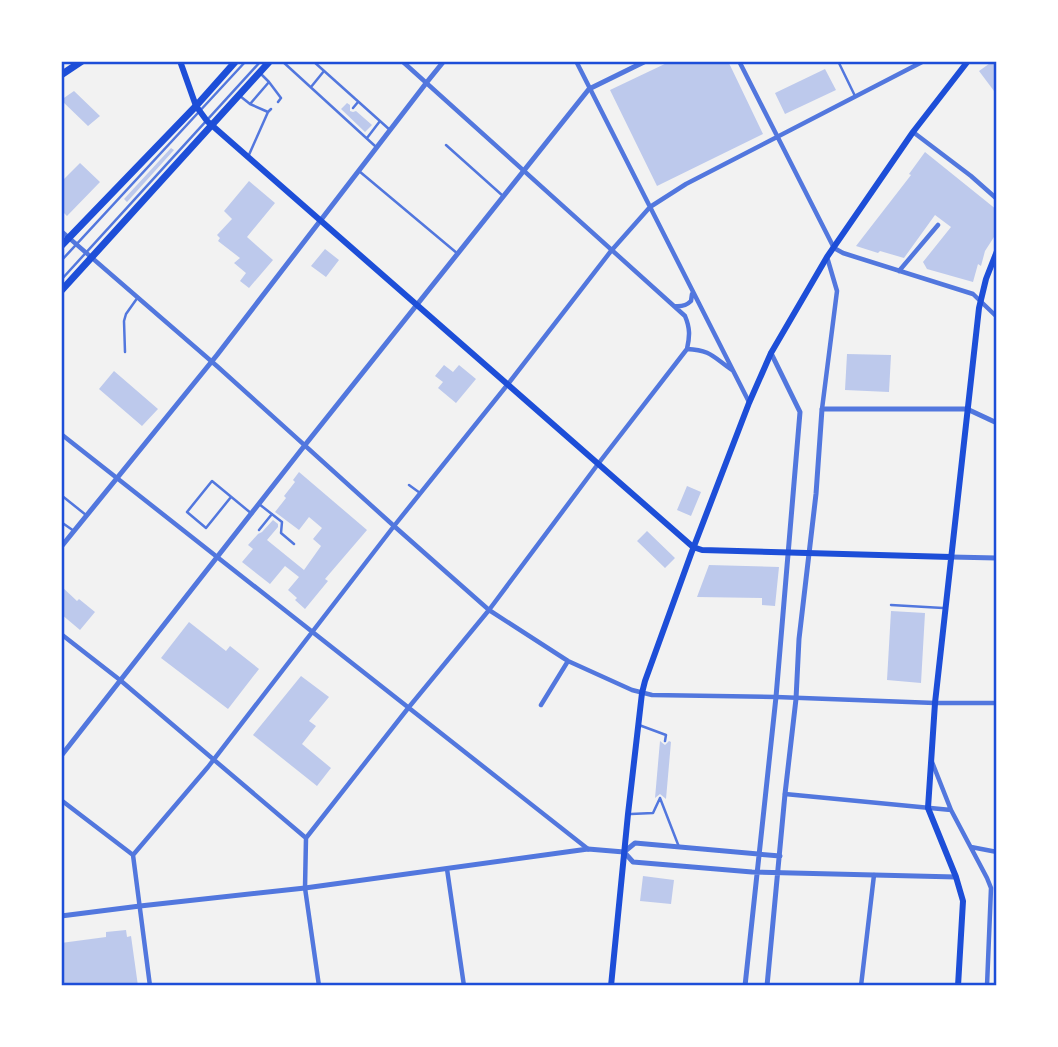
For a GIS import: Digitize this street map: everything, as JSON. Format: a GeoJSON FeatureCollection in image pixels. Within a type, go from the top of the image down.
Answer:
{"type":"FeatureCollection","features":[{"type":"Feature","properties":{"kind":"main road"},"geometry":{"type":"LineString","coordinates":[[61,75],[82,61]]}},
{"type":"Feature","properties":{"kind":"main road"},"geometry":{"type":"LineString","coordinates":[[180,61],[197,109],[210,124],[693,547],[702,550],[951,557]]}},
{"type":"Feature","properties":{"kind":"main road"},"geometry":{"type":"LineString","coordinates":[[61,246],[197,109],[236,61]]}},
{"type":"Feature","properties":{"kind":"main road"},"geometry":{"type":"LineString","coordinates":[[61,291],[89,255],[270,61]]}},
{"type":"Feature","properties":{"kind":"main road"},"geometry":{"type":"LineString","coordinates":[[611,986],[642,693],[693,547],[771,353],[827,257],[913,132],[968,61]]}},
{"type":"Feature","properties":{"kind":"main road"},"geometry":{"type":"LineString","coordinates":[[958,986],[962,901],[956,877],[928,808],[935,704],[967,409],[981,299],[997,251]]}},
{"type":"Feature","properties":{"kind":"street"},"geometry":{"type":"LineString","coordinates":[[319,986],[305,888],[306,838],[489,610],[687,349],[690,337],[685,316],[402,61]]}},
{"type":"Feature","properties":{"kind":"street"},"geometry":{"type":"LineString","coordinates":[[61,547],[212,361],[444,61]]}},
{"type":"Feature","properties":{"kind":"street"},"geometry":{"type":"LineString","coordinates":[[576,61],[749,403]]}},
{"type":"Feature","properties":{"kind":"street"},"geometry":{"type":"LineString","coordinates":[[61,755],[589,89],[646,61]]}},
{"type":"Feature","properties":{"kind":"street"},"geometry":{"type":"LineString","coordinates":[[739,61],[834,248],[973,293],[997,317]]}},
{"type":"Feature","properties":{"kind":"street"},"geometry":{"type":"LineString","coordinates":[[133,855],[214,760],[420,493],[611,251],[650,207],[686,184],[776,136],[924,61]]}},
{"type":"Feature","properties":{"kind":"street"},"geometry":{"type":"LineString","coordinates":[[913,132],[997,199]]}},
{"type":"Feature","properties":{"kind":"street"},"geometry":{"type":"LineString","coordinates":[[899,271],[938,225]]}},
{"type":"Feature","properties":{"kind":"street"},"geometry":{"type":"LineString","coordinates":[[61,231],[212,361],[489,610],[568,661],[632,690],[652,695],[935,704],[997,703]]}},
{"type":"Feature","properties":{"kind":"street"},"geometry":{"type":"LineString","coordinates":[[767,986],[796,699],[799,639],[836,290],[827,257]]}},
{"type":"Feature","properties":{"kind":"street"},"geometry":{"type":"LineString","coordinates":[[674,306],[681,307],[691,301],[690,287]]}},
{"type":"Feature","properties":{"kind":"street"},"geometry":{"type":"LineString","coordinates":[[687,349],[708,352],[732,370]]}},
{"type":"Feature","properties":{"kind":"street"},"geometry":{"type":"LineString","coordinates":[[745,986],[776,697],[800,412],[771,353]]}},
{"type":"Feature","properties":{"kind":"street"},"geometry":{"type":"LineString","coordinates":[[822,410],[967,409],[997,423]]}},
{"type":"Feature","properties":{"kind":"street"},"geometry":{"type":"LineString","coordinates":[[61,434],[588,849]]}},
{"type":"Feature","properties":{"kind":"street"},"geometry":{"type":"LineString","coordinates":[[951,557],[997,558]]}},
{"type":"Feature","properties":{"kind":"street"},"geometry":{"type":"LineString","coordinates":[[61,634],[120,680],[306,838]]}},
{"type":"Feature","properties":{"kind":"street"},"geometry":{"type":"LineString","coordinates":[[541,705],[568,661]]}},
{"type":"Feature","properties":{"kind":"street"},"geometry":{"type":"LineString","coordinates":[[932,762],[951,810],[990,888],[987,986]]}},
{"type":"Feature","properties":{"kind":"street"},"geometry":{"type":"LineString","coordinates":[[785,794],[951,810]]}},
{"type":"Feature","properties":{"kind":"street"},"geometry":{"type":"LineString","coordinates":[[61,800],[133,855],[150,986]]}},
{"type":"Feature","properties":{"kind":"street"},"geometry":{"type":"LineString","coordinates":[[61,916],[305,888],[588,849],[624,852],[635,843],[780,856]]}},
{"type":"Feature","properties":{"kind":"street"},"geometry":{"type":"LineString","coordinates":[[970,847],[997,852]]}},
{"type":"Feature","properties":{"kind":"street"},"geometry":{"type":"LineString","coordinates":[[624,852],[633,862],[758,872],[956,877]]}},
{"type":"Feature","properties":{"kind":"street"},"geometry":{"type":"LineString","coordinates":[[447,869],[464,986]]}},
{"type":"Feature","properties":{"kind":"street"},"geometry":{"type":"LineString","coordinates":[[861,986],[874,875]]}},
{"type":"Feature","properties":{"kind":"lane"},"geometry":{"type":"LineString","coordinates":[[61,261],[197,109],[215,96],[246,61]]}},
{"type":"Feature","properties":{"kind":"lane"},"geometry":{"type":"LineString","coordinates":[[210,124],[261,61]]}},
{"type":"Feature","properties":{"kind":"lane"},"geometry":{"type":"LineString","coordinates":[[282,61],[377,147]]}},
{"type":"Feature","properties":{"kind":"lane"},"geometry":{"type":"LineString","coordinates":[[308,67],[313,61],[390,130]]}},
{"type":"Feature","properties":{"kind":"lane"},"geometry":{"type":"LineString","coordinates":[[838,61],[855,96]]}},
{"type":"Feature","properties":{"kind":"lane"},"geometry":{"type":"LineString","coordinates":[[310,87],[324,71]]}},
{"type":"Feature","properties":{"kind":"lane"},"geometry":{"type":"LineString","coordinates":[[260,73],[281,98],[278,102]]}},
{"type":"Feature","properties":{"kind":"lane"},"geometry":{"type":"LineString","coordinates":[[250,104],[270,82]]}},
{"type":"Feature","properties":{"kind":"lane"},"geometry":{"type":"LineString","coordinates":[[240,96],[250,104],[270,111],[248,157]]}},
{"type":"Feature","properties":{"kind":"lane"},"geometry":{"type":"LineString","coordinates":[[353,108],[358,102]]}},
{"type":"Feature","properties":{"kind":"lane"},"geometry":{"type":"LineString","coordinates":[[367,138],[380,121]]}},
{"type":"Feature","properties":{"kind":"lane"},"geometry":{"type":"LineString","coordinates":[[446,145],[503,196]]}},
{"type":"Feature","properties":{"kind":"lane"},"geometry":{"type":"LineString","coordinates":[[359,171],[458,254]]}},
{"type":"Feature","properties":{"kind":"lane"},"geometry":{"type":"LineString","coordinates":[[61,280],[89,255]]}},
{"type":"Feature","properties":{"kind":"lane"},"geometry":{"type":"LineString","coordinates":[[125,352],[124,321],[138,297]]}},
{"type":"Feature","properties":{"kind":"lane"},"geometry":{"type":"LineString","coordinates":[[231,496],[206,528],[187,512],[212,481],[231,496],[252,514]]}},
{"type":"Feature","properties":{"kind":"lane"},"geometry":{"type":"LineString","coordinates":[[409,485],[420,493]]}},
{"type":"Feature","properties":{"kind":"lane"},"geometry":{"type":"LineString","coordinates":[[61,495],[87,515]]}},
{"type":"Feature","properties":{"kind":"lane"},"geometry":{"type":"LineString","coordinates":[[259,504],[282,522],[281,533],[294,544]]}},
{"type":"Feature","properties":{"kind":"lane"},"geometry":{"type":"LineString","coordinates":[[259,530],[272,514]]}},
{"type":"Feature","properties":{"kind":"lane"},"geometry":{"type":"LineString","coordinates":[[61,522],[74,531]]}},
{"type":"Feature","properties":{"kind":"lane"},"geometry":{"type":"LineString","coordinates":[[891,606],[946,608]]}},
{"type":"Feature","properties":{"kind":"lane"},"geometry":{"type":"LineString","coordinates":[[639,725],[666,735],[665,741]]}},
{"type":"Feature","properties":{"kind":"lane"},"geometry":{"type":"LineString","coordinates":[[628,814],[653,813],[660,798],[679,847]]}},
{"type":"Feature","properties":{"kind":"building"},"geometry":{"type":"Polygon","coordinates":[[[671,61],[728,61],[763,134],[657,186],[610,90],[671,61]]]}},
{"type":"Feature","properties":{"kind":"building"},"geometry":{"type":"Polygon","coordinates":[[[997,61],[997,95],[979,71],[997,61]]]}},
{"type":"Feature","properties":{"kind":"building"},"geometry":{"type":"Polygon","coordinates":[[[825,69],[836,90],[785,114],[775,93],[825,69]]]}},
{"type":"Feature","properties":{"kind":"building"},"geometry":{"type":"Polygon","coordinates":[[[74,91],[100,116],[88,126],[61,100],[74,91]]]}},
{"type":"Feature","properties":{"kind":"building"},"geometry":{"type":"Polygon","coordinates":[[[347,103],[350,105],[350,111],[356,111],[372,125],[365,132],[341,109],[347,103]]]}},
{"type":"Feature","properties":{"kind":"building"},"geometry":{"type":"Polygon","coordinates":[[[171,148],[174,150],[127,202],[124,199],[171,148]]]}},
{"type":"Feature","properties":{"kind":"building"},"geometry":{"type":"Polygon","coordinates":[[[925,152],[997,210],[997,240],[994,237],[985,251],[973,282],[927,269],[923,262],[951,227],[935,215],[904,258],[856,246],[911,175],[909,174],[925,152]]]}},
{"type":"Feature","properties":{"kind":"building"},"geometry":{"type":"Polygon","coordinates":[[[80,163],[100,182],[67,216],[61,210],[61,182],[80,163]]]}},
{"type":"Feature","properties":{"kind":"building"},"geometry":{"type":"Polygon","coordinates":[[[249,181],[275,203],[247,237],[273,260],[249,288],[240,281],[246,273],[234,263],[240,258],[218,241],[220,238],[217,235],[232,219],[224,211],[249,181]]]}},
{"type":"Feature","properties":{"kind":"building"},"geometry":{"type":"Polygon","coordinates":[[[325,249],[339,260],[326,277],[311,266],[325,249]]]}},
{"type":"Feature","properties":{"kind":"building"},"geometry":{"type":"Polygon","coordinates":[[[847,354],[891,355],[889,392],[845,390],[847,354]]]}},
{"type":"Feature","properties":{"kind":"building"},"geometry":{"type":"Polygon","coordinates":[[[444,365],[453,372],[459,365],[476,379],[456,403],[438,388],[443,382],[435,376],[444,365]]]}},
{"type":"Feature","properties":{"kind":"building"},"geometry":{"type":"Polygon","coordinates":[[[114,371],[158,409],[142,426],[99,389],[114,371]]]}},
{"type":"Feature","properties":{"kind":"building"},"geometry":{"type":"Polygon","coordinates":[[[299,472],[367,530],[325,579],[328,581],[305,609],[288,590],[299,577],[285,566],[270,584],[242,562],[253,549],[248,545],[273,520],[278,527],[267,540],[304,570],[321,546],[313,539],[322,528],[309,517],[299,530],[275,512],[286,498],[284,496],[299,472]]]}},
{"type":"Feature","properties":{"kind":"building"},"geometry":{"type":"Polygon","coordinates":[[[687,486],[701,492],[691,516],[677,510],[687,486]]]}},
{"type":"Feature","properties":{"kind":"building"},"geometry":{"type":"Polygon","coordinates":[[[647,531],[675,558],[665,568],[637,541],[647,531]]]}},
{"type":"Feature","properties":{"kind":"building"},"geometry":{"type":"Polygon","coordinates":[[[709,565],[779,567],[775,606],[762,605],[762,598],[697,597],[709,565]]]}},
{"type":"Feature","properties":{"kind":"building"},"geometry":{"type":"Polygon","coordinates":[[[61,586],[77,601],[79,599],[95,612],[80,630],[61,614],[61,586]]]}},
{"type":"Feature","properties":{"kind":"building"},"geometry":{"type":"Polygon","coordinates":[[[891,611],[925,613],[921,683],[887,680],[891,611]]]}},
{"type":"Feature","properties":{"kind":"building"},"geometry":{"type":"Polygon","coordinates":[[[189,622],[226,651],[230,646],[259,669],[228,709],[161,658],[189,622]]]}},
{"type":"Feature","properties":{"kind":"building"},"geometry":{"type":"Polygon","coordinates":[[[301,676],[329,697],[309,721],[316,726],[302,744],[331,768],[317,786],[253,735],[301,676]]]}},
{"type":"Feature","properties":{"kind":"building"},"geometry":{"type":"Polygon","coordinates":[[[660,741],[665,745],[671,742],[666,799],[660,794],[655,798],[660,741]]]}},
{"type":"Feature","properties":{"kind":"building"},"geometry":{"type":"Polygon","coordinates":[[[643,876],[674,880],[671,904],[640,901],[643,876]]]}},
{"type":"Feature","properties":{"kind":"building"},"geometry":{"type":"Polygon","coordinates":[[[126,930],[127,937],[131,936],[138,986],[61,986],[61,943],[106,937],[106,932],[126,930]]]}}]}
